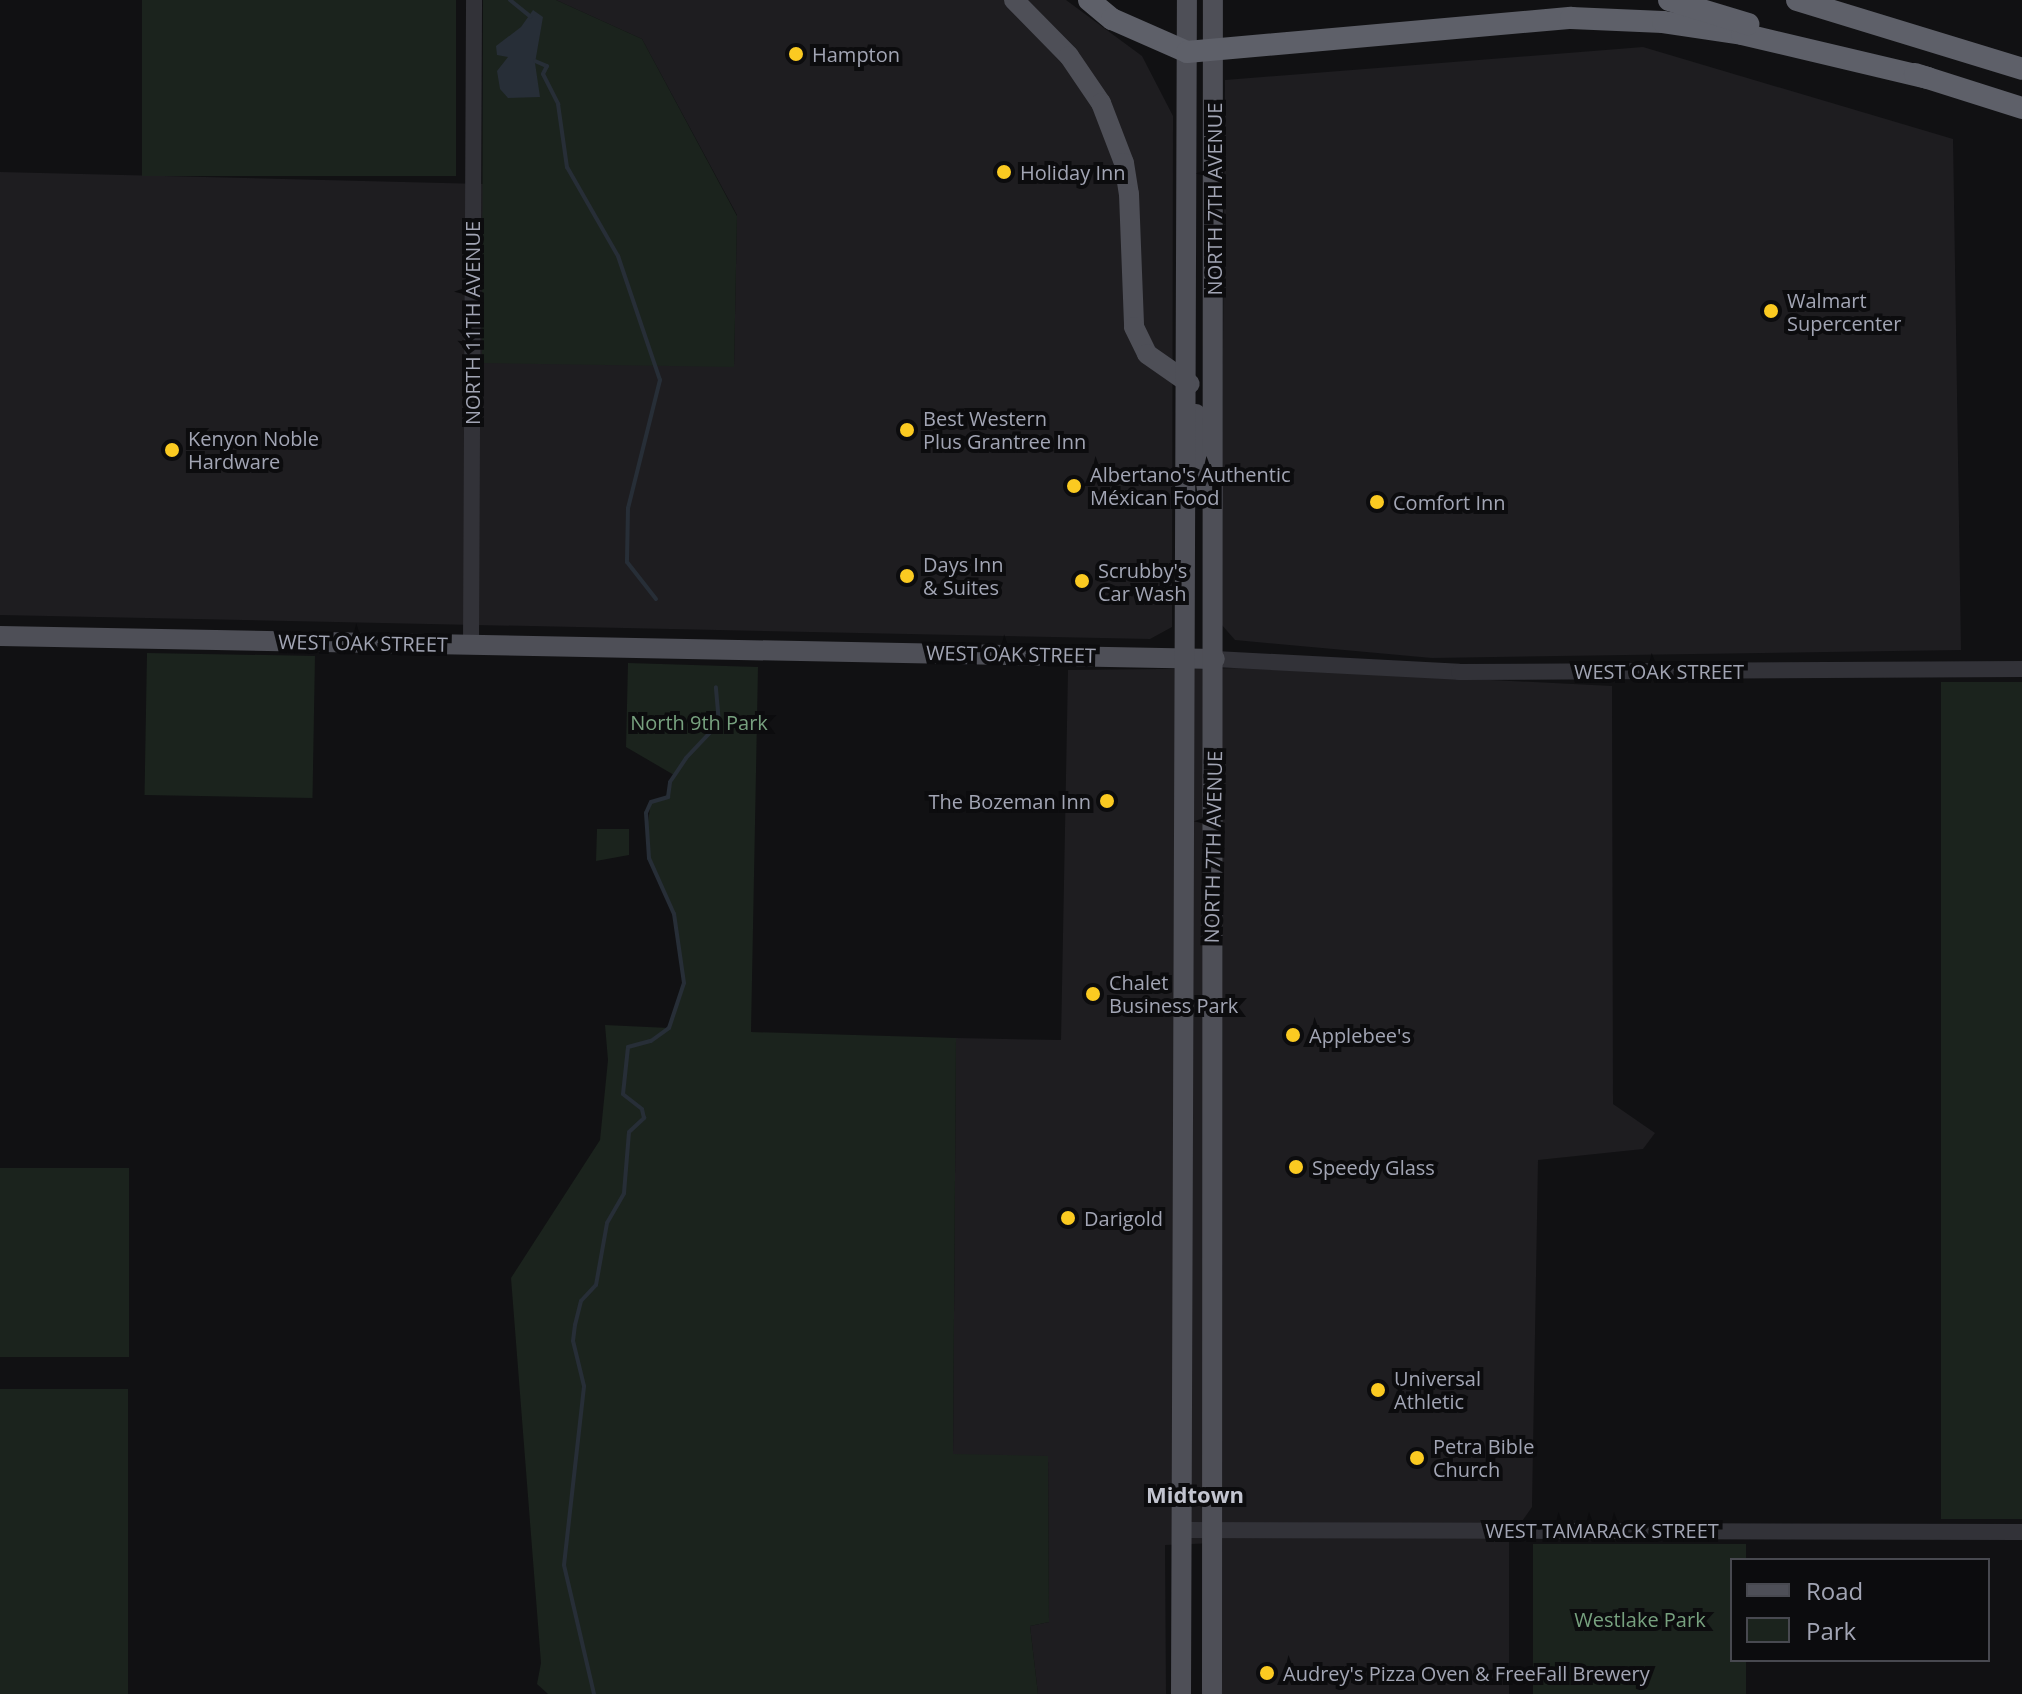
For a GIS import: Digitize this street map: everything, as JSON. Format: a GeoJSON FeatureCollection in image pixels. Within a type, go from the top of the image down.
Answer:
{"type":"FeatureCollection","features":[{"type":"Feature","properties":{"kind":"highway"},"geometry":{"type":"LineString","coordinates":[[1089,0],[1112,19],[1187,52],[1213,53],[1571,18],[1663,22],[1742,34],[1928,78]]}},
{"type":"Feature","properties":{"kind":"highway"},"geometry":{"type":"LineString","coordinates":[[1669,0],[2022,108]]}},
{"type":"Feature","properties":{"kind":"highway"},"geometry":{"type":"LineString","coordinates":[[1797,0],[2022,69]]}},
{"type":"Feature","properties":{"kind":"highway"},"geometry":{"type":"LineString","coordinates":[[1823,0],[1920,38]]}},
{"type":"Feature","properties":{"kind":"main road"},"geometry":{"type":"LineString","coordinates":[[1014,0],[1069,56],[1106,114],[1129,194],[1134,327],[1147,354],[1183,377],[1196,396],[1197,447],[1215,520]]}},
{"type":"Feature","properties":{"kind":"main road","name":"NORTH 7TH AVENUE"},"geometry":{"type":"LineString","coordinates":[[1181,1694],[1182,657],[1187,0]]}},
{"type":"Feature","properties":{"kind":"main road","name":"NORTH 7TH AVENUE"},"geometry":{"type":"LineString","coordinates":[[1212,1694],[1209,1138],[1215,659],[1213,0]]}},
{"type":"Feature","properties":{"kind":"main road"},"geometry":{"type":"LineString","coordinates":[[1185,199],[1194,254],[1196,361],[1215,381]]}},
{"type":"Feature","properties":{"kind":"main road","name":"WEST OAK STREET"},"geometry":{"type":"LineString","coordinates":[[0,636],[1215,659]]}},
{"type":"Feature","properties":{"kind":"street","name":"NORTH 11TH AVENUE"},"geometry":{"type":"LineString","coordinates":[[471,645],[474,0]]}},
{"type":"Feature","properties":{"kind":"street","name":"WEST OAK STREET"},"geometry":{"type":"LineString","coordinates":[[1215,659],[1459,672],[2022,669]]}},
{"type":"Feature","properties":{"kind":"street","name":"WEST TAMARACK STREET"},"geometry":{"type":"LineString","coordinates":[[1181,1530],[2022,1532]]}},
{"type":"Feature","properties":{"kind":"shaded area"},"geometry":{"type":"Polygon","coordinates":[[[556,0],[1066,0],[1142,56],[1173,116],[1172,627],[1150,639],[0,615],[0,172],[483,184],[483,362],[734,366],[737,215],[642,39],[556,0]]]}},
{"type":"Feature","properties":{"kind":"shaded area"},"geometry":{"type":"Polygon","coordinates":[[[533,10],[543,17],[535,63],[540,97],[508,98],[500,89],[497,71],[508,57],[497,55],[496,46],[521,27],[533,10]]]}},
{"type":"Feature","properties":{"kind":"shaded area"},"geometry":{"type":"Polygon","coordinates":[[[1643,47],[1953,139],[1961,650],[1432,658],[1235,640],[1221,624],[1225,80],[1643,47]]]}},
{"type":"Feature","properties":{"kind":"shaded area"},"geometry":{"type":"Polygon","coordinates":[[[1250,668],[1612,686],[1613,1104],[1655,1133],[1643,1149],[1538,1160],[1532,1507],[1509,1540],[1509,1694],[1218,1694],[1217,1543],[1165,1545],[1166,1694],[1038,1694],[1030,1626],[1049,1622],[1048,1457],[953,1455],[956,1038],[1061,1040],[1068,670],[1250,668]]]}},
{"type":"Feature","properties":{"kind":"green space"},"geometry":{"type":"Polygon","coordinates":[[[142,0],[456,0],[456,176],[142,176],[142,0]]]}},
{"type":"Feature","properties":{"kind":"green space"},"geometry":{"type":"Polygon","coordinates":[[[483,0],[556,0],[642,39],[737,216],[734,367],[482,363],[483,0]]]}},
{"type":"Feature","properties":{"kind":"green space"},"geometry":{"type":"Polygon","coordinates":[[[147,653],[315,656],[312,798],[145,795],[147,653]]]}},
{"type":"Feature","properties":{"kind":"green space","name":"North 9th Park"},"geometry":{"type":"Polygon","coordinates":[[[628,663],[758,667],[751,1032],[956,1038],[953,1454],[1048,1456],[1049,1622],[1030,1626],[1038,1694],[548,1694],[537,1684],[541,1663],[511,1278],[600,1140],[608,1060],[605,1025],[669,1028],[684,983],[674,914],[653,869],[646,835],[651,802],[668,797],[674,775],[626,747],[628,663]]]}},
{"type":"Feature","properties":{"kind":"green space"},"geometry":{"type":"Polygon","coordinates":[[[1941,682],[2022,682],[2022,1519],[1941,1519],[1941,682]]]}},
{"type":"Feature","properties":{"kind":"green space"},"geometry":{"type":"Polygon","coordinates":[[[597,829],[629,829],[629,855],[596,861],[597,829]]]}},
{"type":"Feature","properties":{"kind":"green space"},"geometry":{"type":"Polygon","coordinates":[[[0,1168],[129,1168],[129,1357],[0,1357],[0,1168]]]}},
{"type":"Feature","properties":{"kind":"green space"},"geometry":{"type":"Polygon","coordinates":[[[0,1389],[128,1389],[128,1694],[0,1694],[0,1389]]]}},
{"type":"Feature","properties":{"kind":"green space","name":"Westlake Park"},"geometry":{"type":"Polygon","coordinates":[[[1533,1544],[1746,1544],[1746,1558],[1730,1558],[1730,1662],[1746,1662],[1746,1694],[1533,1694],[1533,1544]]]}},
{"type":"Feature","properties":{"kind":"waterway"},"geometry":{"type":"LineString","coordinates":[[510,0],[530,16]]}},
{"type":"Feature","properties":{"kind":"waterway"},"geometry":{"type":"LineString","coordinates":[[535,61],[547,66],[543,74],[558,104],[567,167],[618,256],[660,380],[628,508],[627,562],[656,599]]}},
{"type":"Feature","properties":{"kind":"waterway"},"geometry":{"type":"LineString","coordinates":[[594,1694],[564,1565],[584,1386],[573,1341],[581,1301],[596,1285],[607,1223],[624,1193],[629,1132],[644,1118],[642,1109],[623,1094],[628,1047],[651,1041],[669,1028],[684,983],[674,914],[649,858],[646,813],[651,802],[668,797],[670,782],[686,758],[719,723],[716,687]]}},
{"type":"Feature","properties":{"kind":"place","name":"Hampton"},"geometry":{"type":"Point","coordinates":[796,54]}},
{"type":"Feature","properties":{"kind":"place","name":"Holiday Inn"},"geometry":{"type":"Point","coordinates":[1004,172]}},
{"type":"Feature","properties":{"kind":"place","name":"Walmart Supercenter"},"geometry":{"type":"Point","coordinates":[1771,311]}},
{"type":"Feature","properties":{"kind":"place","name":"Best Western Plus Grantree Inn"},"geometry":{"type":"Point","coordinates":[907,430]}},
{"type":"Feature","properties":{"kind":"place","name":"Kenyon Noble Hardware"},"geometry":{"type":"Point","coordinates":[172,450]}},
{"type":"Feature","properties":{"kind":"place","name":"Albertano's Authentic Méxican Food"},"geometry":{"type":"Point","coordinates":[1074,486]}},
{"type":"Feature","properties":{"kind":"place","name":"Comfort Inn"},"geometry":{"type":"Point","coordinates":[1377,502]}},
{"type":"Feature","properties":{"kind":"place","name":"Days Inn & Suites"},"geometry":{"type":"Point","coordinates":[907,576]}},
{"type":"Feature","properties":{"kind":"place","name":"Scrubby's Car Wash"},"geometry":{"type":"Point","coordinates":[1082,581]}},
{"type":"Feature","properties":{"kind":"place","name":"The Bozeman Inn"},"geometry":{"type":"Point","coordinates":[1107,801]}},
{"type":"Feature","properties":{"kind":"place","name":"Chalet Business Park"},"geometry":{"type":"Point","coordinates":[1093,994]}},
{"type":"Feature","properties":{"kind":"place","name":"Applebee's"},"geometry":{"type":"Point","coordinates":[1293,1035]}},
{"type":"Feature","properties":{"kind":"place","name":"Speedy Glass"},"geometry":{"type":"Point","coordinates":[1296,1167]}},
{"type":"Feature","properties":{"kind":"place","name":"Darigold"},"geometry":{"type":"Point","coordinates":[1068,1218]}},
{"type":"Feature","properties":{"kind":"place","name":"Universal Athletic"},"geometry":{"type":"Point","coordinates":[1378,1390]}},
{"type":"Feature","properties":{"kind":"place","name":"Petra Bible Church"},"geometry":{"type":"Point","coordinates":[1417,1458]}},
{"type":"Feature","properties":{"kind":"place","name":"Audrey's Pizza Oven & FreeFall Brewery"},"geometry":{"type":"Point","coordinates":[1267,1673]}},
{"type":"Feature","properties":{"kind":"district","name":"Midtown"},"geometry":{"type":"Point","coordinates":[1195,1495]}}]}
